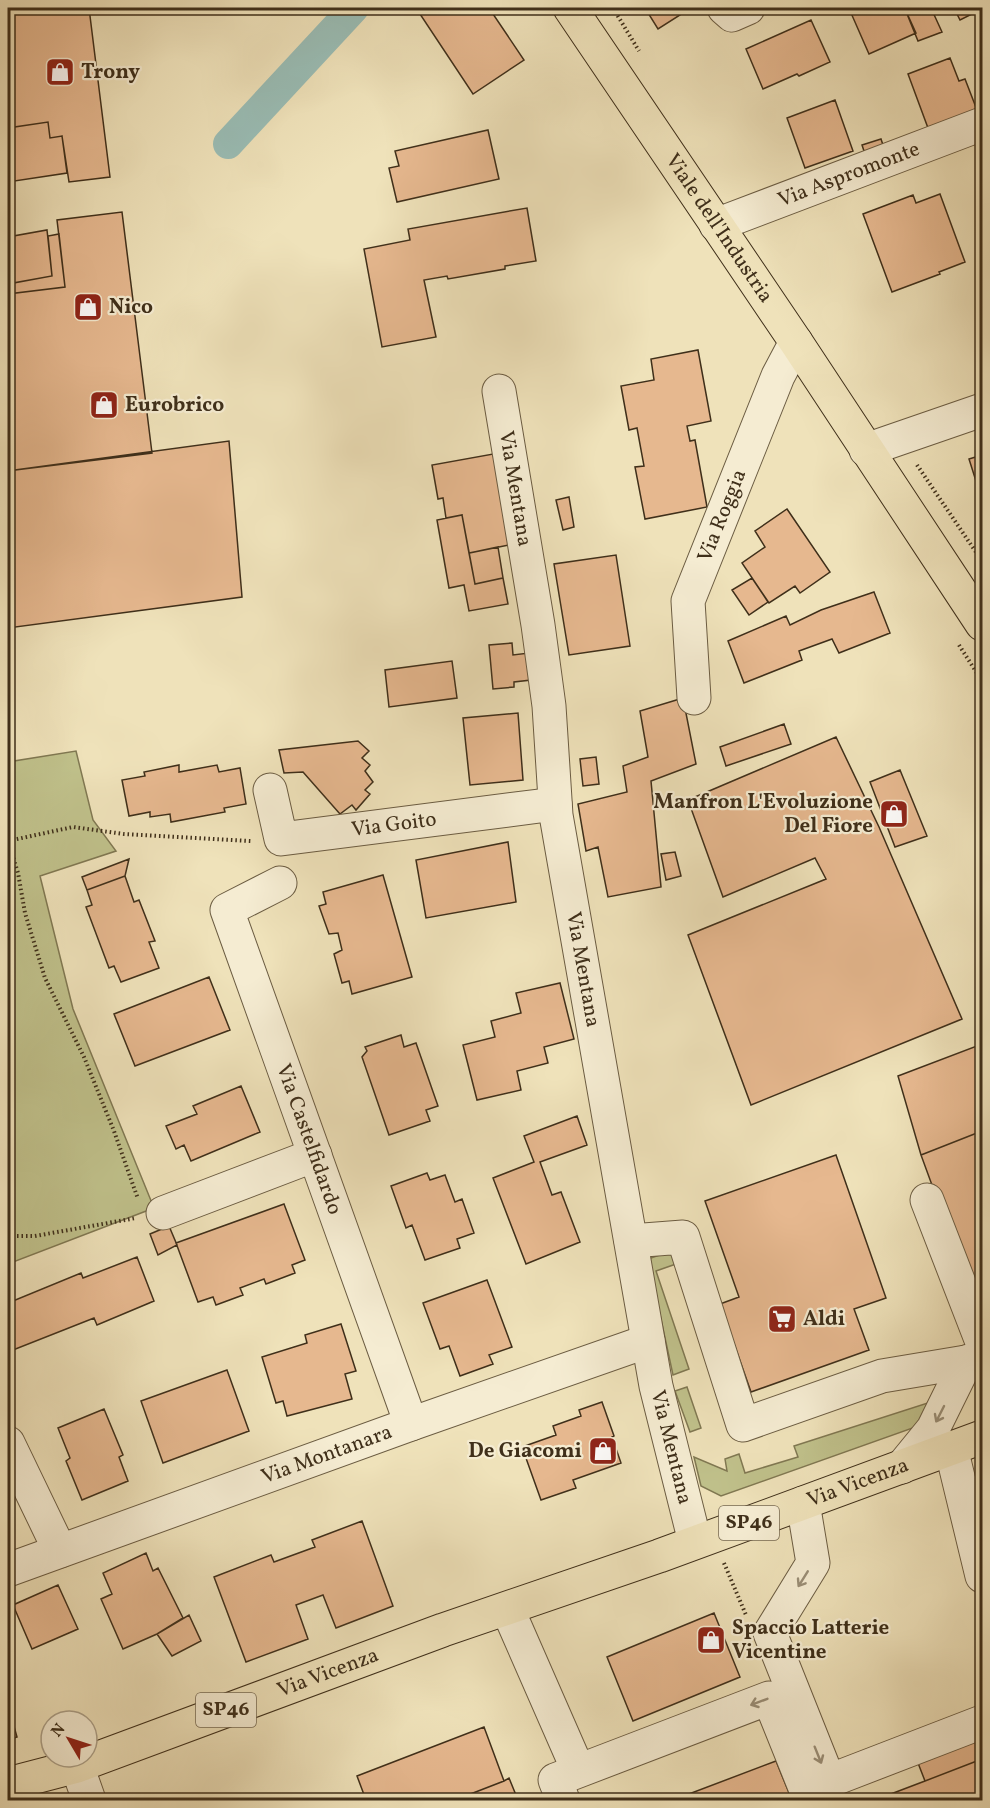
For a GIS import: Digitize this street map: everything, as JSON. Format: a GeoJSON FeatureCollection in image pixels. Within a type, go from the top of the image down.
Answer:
{"type":"FeatureCollection","features":[{"type":"Feature","properties":{"kind":"main road","name":"Viale dell'Industria"},"geometry":{"type":"LineString","coordinates":[[570,8],[796,342],[982,624]]}},
{"type":"Feature","properties":{"kind":"main road","name":"Via Vicenza"},"geometry":{"type":"LineString","coordinates":[[99,1758],[443,1630],[695,1542],[982,1437]]}},
{"type":"Feature","properties":{"kind":"main road","name":"Via Vicenza"},"geometry":{"type":"LineString","coordinates":[[443,1630],[511,1617],[563,1588]]}},
{"type":"Feature","properties":{"kind":"main road","name":"Via Vicenza"},"geometry":{"type":"LineString","coordinates":[[8,1784],[66,1769]]}},
{"type":"Feature","properties":{"kind":"street"},"geometry":{"type":"LineString","coordinates":[[724,8],[732,15],[748,8]]}},
{"type":"Feature","properties":{"kind":"street","name":"Via Aspromonte"},"geometry":{"type":"LineString","coordinates":[[716,225],[982,123]]}},
{"type":"Feature","properties":{"kind":"street","name":"Via Roggia"},"geometry":{"type":"LineString","coordinates":[[694,698],[688,601],[778,376],[796,342]]}},
{"type":"Feature","properties":{"kind":"street","name":"Via Mentana"},"geometry":{"type":"LineString","coordinates":[[499,391],[538,625],[549,706],[555,804],[656,1386],[695,1542]]}},
{"type":"Feature","properties":{"kind":"street"},"geometry":{"type":"LineString","coordinates":[[866,450],[982,410]]}},
{"type":"Feature","properties":{"kind":"street","name":"Via Goito"},"geometry":{"type":"LineString","coordinates":[[270,790],[281,839],[555,804]]}},
{"type":"Feature","properties":{"kind":"street","name":"Via Castelfidardo"},"geometry":{"type":"LineString","coordinates":[[280,883],[227,910],[411,1424]]}},
{"type":"Feature","properties":{"kind":"street"},"geometry":{"type":"LineString","coordinates":[[154,1215],[315,1155]]}},
{"type":"Feature","properties":{"kind":"street"},"geometry":{"type":"LineString","coordinates":[[902,1467],[933,1429],[977,1354],[927,1200]]}},
{"type":"Feature","properties":{"kind":"street"},"geometry":{"type":"LineString","coordinates":[[631,1241],[683,1237],[743,1425],[882,1376],[977,1354]]}},
{"type":"Feature","properties":{"kind":"street","name":"Via Montanara"},"geometry":{"type":"LineString","coordinates":[[8,1570],[648,1341]]}},
{"type":"Feature","properties":{"kind":"street"},"geometry":{"type":"LineString","coordinates":[[8,1443],[60,1551]]}},
{"type":"Feature","properties":{"kind":"street"},"geometry":{"type":"LineString","coordinates":[[951,1448],[982,1576]]}},
{"type":"Feature","properties":{"kind":"street"},"geometry":{"type":"LineString","coordinates":[[803,1503],[813,1563],[770,1633],[828,1781],[982,1722]]}},
{"type":"Feature","properties":{"kind":"street"},"geometry":{"type":"LineString","coordinates":[[511,1617],[578,1770]]}},
{"type":"Feature","properties":{"kind":"street"},"geometry":{"type":"LineString","coordinates":[[563,1800],[555,1780],[769,1698],[810,1800]]}},
{"type":"Feature","properties":{"kind":"street"},"geometry":{"type":"LineString","coordinates":[[78,1769],[89,1800]]}},
{"type":"Feature","properties":{"kind":"path"},"geometry":{"type":"LineString","coordinates":[[8,1236],[35,1236],[154,1215],[84,1057],[45,978],[8,841],[73,827],[124,834],[246,840]]}},
{"type":"Feature","properties":{"kind":"green space"},"geometry":{"type":"Polygon","coordinates":[[[76,751],[93,820],[116,851],[40,876],[73,1009],[154,1208],[8,1264],[8,762],[76,751]]]}},
{"type":"Feature","properties":{"kind":"green space"},"geometry":{"type":"Polygon","coordinates":[[[671,1251],[676,1264],[656,1271],[689,1369],[673,1375],[648,1259],[671,1251]]]}},
{"type":"Feature","properties":{"kind":"green space"},"geometry":{"type":"Polygon","coordinates":[[[687,1387],[701,1428],[690,1432],[675,1391],[687,1387]]]}},
{"type":"Feature","properties":{"kind":"green space"},"geometry":{"type":"Polygon","coordinates":[[[937,1400],[924,1424],[721,1496],[701,1486],[694,1457],[727,1471],[725,1459],[739,1454],[745,1473],[798,1457],[794,1446],[937,1400]]]}},
{"type":"Feature","properties":{"kind":"building"},"geometry":{"type":"Polygon","coordinates":[[[8,8],[89,8],[110,177],[69,182],[62,136],[50,138],[48,122],[8,128],[8,8]]]}},
{"type":"Feature","properties":{"kind":"building"},"geometry":{"type":"Polygon","coordinates":[[[416,8],[489,8],[524,60],[473,94],[416,8]]]}},
{"type":"Feature","properties":{"kind":"building"},"geometry":{"type":"Polygon","coordinates":[[[645,8],[691,8],[658,29],[645,8]]]}},
{"type":"Feature","properties":{"kind":"building"},"geometry":{"type":"Polygon","coordinates":[[[863,8],[898,8],[899,11],[905,9],[916,33],[869,54],[851,13],[863,8]]]}},
{"type":"Feature","properties":{"kind":"building"},"geometry":{"type":"Polygon","coordinates":[[[931,8],[942,32],[918,41],[905,9],[931,8]]]}},
{"type":"Feature","properties":{"kind":"building"},"geometry":{"type":"Polygon","coordinates":[[[954,8],[982,8],[982,9],[960,20],[954,8]]]}},
{"type":"Feature","properties":{"kind":"building"},"geometry":{"type":"Polygon","coordinates":[[[811,20],[830,62],[763,89],[746,49],[811,20]]]}},
{"type":"Feature","properties":{"kind":"building"},"geometry":{"type":"Polygon","coordinates":[[[950,58],[959,81],[965,79],[977,110],[928,128],[908,74],[950,58]]]}},
{"type":"Feature","properties":{"kind":"building"},"geometry":{"type":"Polygon","coordinates":[[[835,100],[853,151],[805,168],[787,118],[835,100]]]}},
{"type":"Feature","properties":{"kind":"building"},"geometry":{"type":"Polygon","coordinates":[[[48,122],[50,138],[62,136],[67,173],[8,182],[8,128],[48,122]]]}},
{"type":"Feature","properties":{"kind":"building"},"geometry":{"type":"Polygon","coordinates":[[[488,130],[499,179],[397,202],[389,168],[399,166],[395,151],[488,130]]]}},
{"type":"Feature","properties":{"kind":"building"},"geometry":{"type":"Polygon","coordinates":[[[881,139],[884,148],[865,154],[862,145],[881,139]]]}},
{"type":"Feature","properties":{"kind":"building"},"geometry":{"type":"Polygon","coordinates":[[[940,194],[965,262],[892,292],[863,214],[913,195],[916,203],[940,194]]]}},
{"type":"Feature","properties":{"kind":"building"},"geometry":{"type":"Polygon","coordinates":[[[527,208],[536,261],[448,279],[447,276],[424,280],[436,337],[382,347],[364,249],[410,240],[408,229],[527,208]]]}},
{"type":"Feature","properties":{"kind":"building"},"geometry":{"type":"Polygon","coordinates":[[[122,212],[152,453],[8,471],[8,294],[65,287],[57,220],[122,212]]]}},
{"type":"Feature","properties":{"kind":"building"},"geometry":{"type":"Polygon","coordinates":[[[47,230],[52,276],[8,284],[8,237],[47,230]]]}},
{"type":"Feature","properties":{"kind":"building"},"geometry":{"type":"Polygon","coordinates":[[[59,234],[65,287],[8,294],[8,284],[52,276],[48,236],[59,234]]]}},
{"type":"Feature","properties":{"kind":"building"},"geometry":{"type":"Polygon","coordinates":[[[698,350],[711,421],[687,426],[690,441],[695,440],[707,507],[645,519],[635,467],[644,466],[637,428],[629,430],[621,386],[654,380],[651,359],[698,350]]]}},
{"type":"Feature","properties":{"kind":"building"},"geometry":{"type":"Polygon","coordinates":[[[229,441],[242,597],[8,628],[8,471],[229,441]]]}},
{"type":"Feature","properties":{"kind":"building"},"geometry":{"type":"Polygon","coordinates":[[[493,454],[514,544],[469,553],[462,515],[446,518],[443,498],[438,499],[432,465],[493,454]]]}},
{"type":"Feature","properties":{"kind":"building"},"geometry":{"type":"Polygon","coordinates":[[[982,455],[982,500],[969,459],[982,455]]]}},
{"type":"Feature","properties":{"kind":"building"},"geometry":{"type":"Polygon","coordinates":[[[569,497],[574,527],[563,530],[556,500],[569,497]]]}},
{"type":"Feature","properties":{"kind":"building"},"geometry":{"type":"Polygon","coordinates":[[[787,509],[830,572],[800,593],[795,586],[769,603],[742,563],[765,547],[755,531],[787,509]]]}},
{"type":"Feature","properties":{"kind":"building"},"geometry":{"type":"Polygon","coordinates":[[[462,515],[475,584],[503,578],[508,604],[469,611],[464,585],[449,588],[437,520],[462,515]]]}},
{"type":"Feature","properties":{"kind":"building"},"geometry":{"type":"Polygon","coordinates":[[[498,547],[503,578],[475,584],[469,553],[498,547]]]}},
{"type":"Feature","properties":{"kind":"building"},"geometry":{"type":"Polygon","coordinates":[[[616,555],[630,646],[569,655],[554,564],[616,555]]]}},
{"type":"Feature","properties":{"kind":"building"},"geometry":{"type":"Polygon","coordinates":[[[752,578],[768,602],[749,615],[732,590],[752,578]]]}},
{"type":"Feature","properties":{"kind":"building"},"geometry":{"type":"Polygon","coordinates":[[[874,592],[890,633],[839,653],[832,639],[799,651],[802,660],[744,683],[728,641],[786,616],[790,625],[821,610],[874,592]]]}},
{"type":"Feature","properties":{"kind":"building"},"geometry":{"type":"Polygon","coordinates":[[[512,643],[513,655],[529,653],[531,680],[514,682],[514,687],[493,689],[489,645],[512,643]]]}},
{"type":"Feature","properties":{"kind":"building"},"geometry":{"type":"Polygon","coordinates":[[[452,661],[457,698],[389,707],[385,670],[452,661]]]}},
{"type":"Feature","properties":{"kind":"building"},"geometry":{"type":"Polygon","coordinates":[[[683,698],[696,764],[651,781],[661,887],[608,897],[598,847],[586,851],[578,804],[627,792],[623,766],[648,757],[640,711],[683,698]]]}},
{"type":"Feature","properties":{"kind":"building"},"geometry":{"type":"Polygon","coordinates":[[[518,713],[523,780],[470,785],[463,718],[518,713]]]}},
{"type":"Feature","properties":{"kind":"building"},"geometry":{"type":"Polygon","coordinates":[[[784,724],[791,744],[726,766],[720,747],[784,724]]]}},
{"type":"Feature","properties":{"kind":"building"},"geometry":{"type":"Polygon","coordinates":[[[836,737],[879,827],[962,1019],[751,1105],[688,935],[826,879],[815,858],[723,897],[688,800],[836,737]]]}},
{"type":"Feature","properties":{"kind":"building"},"geometry":{"type":"Polygon","coordinates":[[[358,741],[369,751],[362,758],[370,765],[365,771],[373,782],[365,790],[370,794],[356,810],[352,805],[340,814],[303,772],[284,773],[279,750],[358,741]]]}},
{"type":"Feature","properties":{"kind":"building"},"geometry":{"type":"Polygon","coordinates":[[[596,757],[599,784],[583,786],[580,759],[596,757]]]}},
{"type":"Feature","properties":{"kind":"building"},"geometry":{"type":"Polygon","coordinates":[[[179,765],[179,772],[217,765],[219,772],[240,768],[246,804],[224,808],[225,812],[171,822],[170,814],[150,817],[150,812],[129,816],[122,780],[145,776],[144,772],[179,765]]]}},
{"type":"Feature","properties":{"kind":"building"},"geometry":{"type":"Polygon","coordinates":[[[900,770],[927,836],[895,847],[870,782],[900,770]]]}},
{"type":"Feature","properties":{"kind":"building"},"geometry":{"type":"Polygon","coordinates":[[[508,842],[516,902],[426,918],[416,860],[508,842]]]}},
{"type":"Feature","properties":{"kind":"building"},"geometry":{"type":"Polygon","coordinates":[[[675,852],[681,876],[666,880],[661,854],[675,852]]]}},
{"type":"Feature","properties":{"kind":"building"},"geometry":{"type":"Polygon","coordinates":[[[129,859],[125,876],[87,890],[82,877],[129,859]]]}},
{"type":"Feature","properties":{"kind":"building"},"geometry":{"type":"Polygon","coordinates":[[[383,875],[412,977],[352,994],[349,981],[342,983],[334,954],[342,950],[338,933],[329,934],[319,906],[326,904],[323,892],[383,875]]]}},
{"type":"Feature","properties":{"kind":"building"},"geometry":{"type":"Polygon","coordinates":[[[125,876],[134,902],[139,900],[155,941],[149,942],[159,968],[121,982],[114,966],[109,968],[86,907],[92,905],[87,890],[125,876]]]}},
{"type":"Feature","properties":{"kind":"building"},"geometry":{"type":"Polygon","coordinates":[[[209,977],[230,1030],[135,1066],[114,1014],[209,977]]]}},
{"type":"Feature","properties":{"kind":"building"},"geometry":{"type":"Polygon","coordinates":[[[560,983],[574,1039],[544,1047],[548,1063],[517,1071],[521,1090],[477,1100],[463,1045],[495,1037],[491,1021],[521,1013],[516,993],[560,983]]]}},
{"type":"Feature","properties":{"kind":"building"},"geometry":{"type":"Polygon","coordinates":[[[401,1035],[404,1047],[416,1043],[438,1106],[426,1110],[430,1121],[389,1135],[362,1057],[367,1051],[365,1047],[401,1035]]]}},
{"type":"Feature","properties":{"kind":"building"},"geometry":{"type":"Polygon","coordinates":[[[982,1044],[982,1131],[921,1155],[898,1076],[982,1044]]]}},
{"type":"Feature","properties":{"kind":"building"},"geometry":{"type":"Polygon","coordinates":[[[241,1086],[260,1132],[191,1161],[184,1145],[176,1149],[166,1126],[197,1114],[193,1106],[241,1086]]]}},
{"type":"Feature","properties":{"kind":"building"},"geometry":{"type":"Polygon","coordinates":[[[577,1116],[587,1145],[540,1162],[552,1195],[561,1192],[580,1242],[526,1264],[493,1178],[534,1162],[524,1136],[577,1116]]]}},
{"type":"Feature","properties":{"kind":"building"},"geometry":{"type":"Polygon","coordinates":[[[982,1131],[982,1297],[974,1300],[921,1155],[982,1131]]]}},
{"type":"Feature","properties":{"kind":"building"},"geometry":{"type":"Polygon","coordinates":[[[836,1155],[886,1298],[854,1309],[869,1350],[751,1392],[720,1304],[739,1297],[705,1201],[836,1155]]]}},
{"type":"Feature","properties":{"kind":"building"},"geometry":{"type":"Polygon","coordinates":[[[427,1173],[430,1180],[445,1175],[455,1202],[462,1199],[474,1233],[457,1239],[460,1248],[425,1260],[412,1225],[406,1228],[391,1186],[427,1173]]]}},
{"type":"Feature","properties":{"kind":"building"},"geometry":{"type":"Polygon","coordinates":[[[284,1204],[305,1260],[292,1265],[295,1273],[266,1284],[264,1279],[240,1288],[243,1295],[216,1305],[213,1297],[198,1302],[176,1243],[284,1204]]]}},
{"type":"Feature","properties":{"kind":"building"},"geometry":{"type":"Polygon","coordinates":[[[169,1226],[177,1245],[158,1255],[150,1234],[169,1226]]]}},
{"type":"Feature","properties":{"kind":"building"},"geometry":{"type":"Polygon","coordinates":[[[137,1257],[154,1301],[97,1325],[94,1318],[13,1350],[8,1336],[8,1303],[81,1273],[83,1278],[137,1257]]]}},
{"type":"Feature","properties":{"kind":"building"},"geometry":{"type":"Polygon","coordinates":[[[487,1280],[512,1347],[489,1355],[493,1364],[460,1376],[449,1346],[440,1349],[423,1303],[487,1280]]]}},
{"type":"Feature","properties":{"kind":"building"},"geometry":{"type":"Polygon","coordinates":[[[341,1324],[356,1371],[345,1374],[352,1399],[287,1416],[283,1401],[276,1403],[262,1357],[307,1343],[305,1335],[341,1324]]]}},
{"type":"Feature","properties":{"kind":"building"},"geometry":{"type":"Polygon","coordinates":[[[227,1370],[249,1431],[163,1463],[141,1401],[227,1370]]]}},
{"type":"Feature","properties":{"kind":"building"},"geometry":{"type":"Polygon","coordinates":[[[602,1402],[621,1463],[573,1480],[576,1488],[541,1500],[522,1447],[556,1435],[553,1426],[581,1416],[579,1410],[602,1402]]]}},
{"type":"Feature","properties":{"kind":"building"},"geometry":{"type":"Polygon","coordinates":[[[104,1409],[123,1455],[119,1457],[128,1481],[82,1500],[66,1461],[70,1458],[58,1428],[104,1409]]]}},
{"type":"Feature","properties":{"kind":"building"},"geometry":{"type":"Polygon","coordinates":[[[362,1521],[393,1606],[336,1628],[323,1595],[296,1605],[308,1639],[246,1662],[214,1577],[271,1555],[274,1562],[315,1547],[312,1540],[362,1521]]]}},
{"type":"Feature","properties":{"kind":"building"},"geometry":{"type":"Polygon","coordinates":[[[146,1553],[153,1571],[158,1568],[183,1618],[157,1634],[123,1649],[101,1599],[112,1594],[103,1573],[146,1553]]]}},
{"type":"Feature","properties":{"kind":"building"},"geometry":{"type":"Polygon","coordinates":[[[58,1585],[78,1629],[32,1649],[13,1605],[58,1585]]]}},
{"type":"Feature","properties":{"kind":"building"},"geometry":{"type":"Polygon","coordinates":[[[714,1613],[740,1677],[633,1721],[607,1657],[714,1613]]]}},
{"type":"Feature","properties":{"kind":"building"},"geometry":{"type":"Polygon","coordinates":[[[189,1615],[201,1641],[172,1656],[157,1634],[189,1615]]]}},
{"type":"Feature","properties":{"kind":"building"},"geometry":{"type":"Polygon","coordinates":[[[8,1705],[17,1737],[8,1740],[8,1705]]]}},
{"type":"Feature","properties":{"kind":"building"},"geometry":{"type":"Polygon","coordinates":[[[974,1721],[982,1742],[982,1759],[925,1781],[911,1745],[974,1721]]]}},
{"type":"Feature","properties":{"kind":"building"},"geometry":{"type":"Polygon","coordinates":[[[484,1727],[504,1781],[455,1800],[366,1800],[357,1776],[484,1727]]]}},
{"type":"Feature","properties":{"kind":"building"},"geometry":{"type":"Polygon","coordinates":[[[982,1759],[982,1800],[875,1800],[925,1781],[982,1759]]]}},
{"type":"Feature","properties":{"kind":"building"},"geometry":{"type":"Polygon","coordinates":[[[776,1761],[792,1800],[673,1800],[776,1761]]]}},
{"type":"Feature","properties":{"kind":"building"},"geometry":{"type":"Polygon","coordinates":[[[509,1778],[518,1800],[455,1800],[504,1781],[509,1778]]]}},
{"type":"Feature","properties":{"kind":"waterway"},"geometry":{"type":"LineString","coordinates":[[228,144],[354,8]]}},
{"type":"Feature","properties":{"kind":"place","name":"Trony"},"geometry":{"type":"Point","coordinates":[60,72]}},
{"type":"Feature","properties":{"kind":"place","name":"Nico"},"geometry":{"type":"Point","coordinates":[88,307]}},
{"type":"Feature","properties":{"kind":"place","name":"Eurobrico"},"geometry":{"type":"Point","coordinates":[104,405]}},
{"type":"Feature","properties":{"kind":"place","name":"Manfron L'Evoluzione Del Fiore"},"geometry":{"type":"Point","coordinates":[894,814]}},
{"type":"Feature","properties":{"kind":"place","name":"Aldi"},"geometry":{"type":"Point","coordinates":[782,1319]}},
{"type":"Feature","properties":{"kind":"place","name":"De Giacomi"},"geometry":{"type":"Point","coordinates":[603,1451]}},
{"type":"Feature","properties":{"kind":"place","name":"Spaccio Latterie Vicentine"},"geometry":{"type":"Point","coordinates":[711,1640]}}]}
